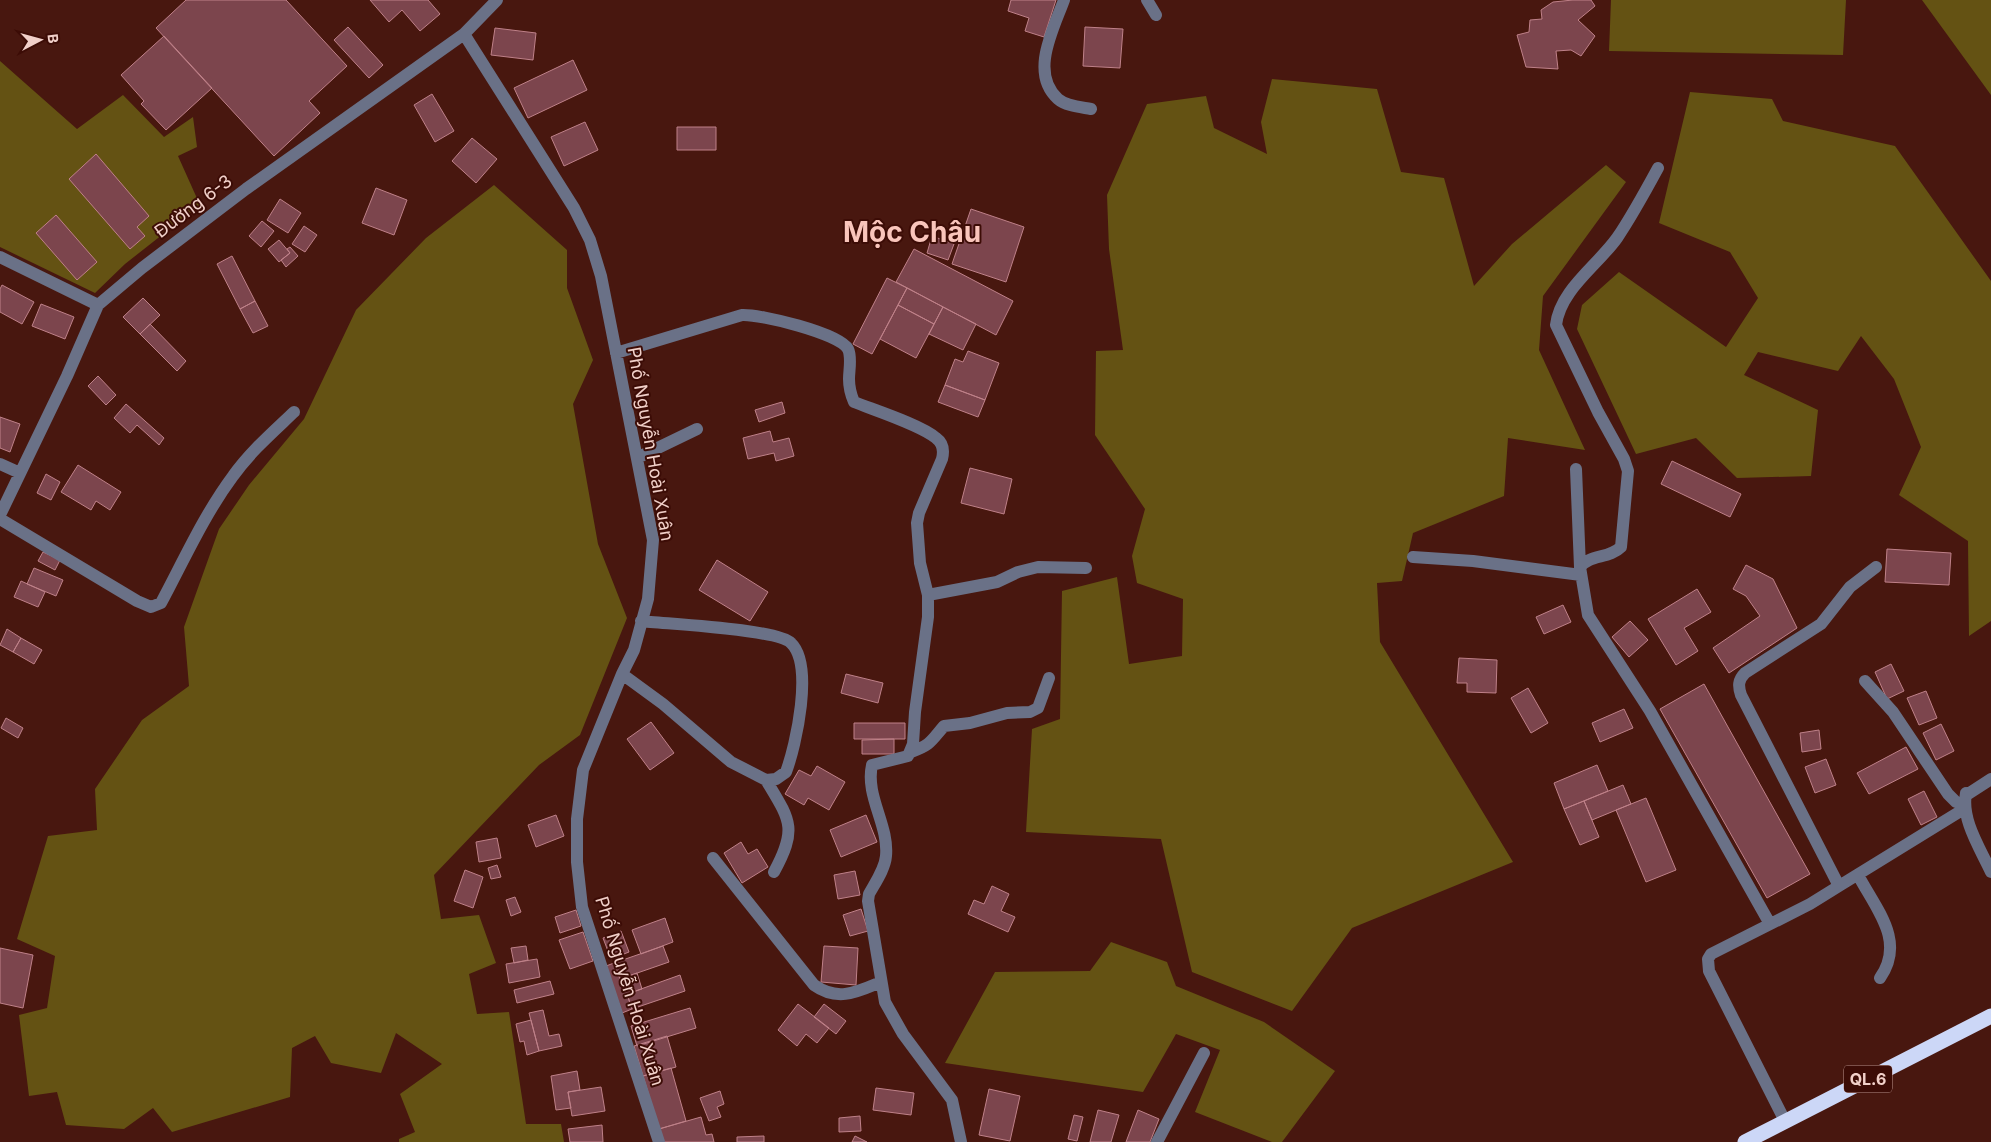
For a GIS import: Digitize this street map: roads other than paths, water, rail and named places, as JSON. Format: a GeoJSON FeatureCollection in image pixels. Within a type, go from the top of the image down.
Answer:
{"type":"FeatureCollection","features":[{"type":"Feature","properties":{"kind":"highway","name":"QL.6"},"geometry":{"type":"LineString","coordinates":[[1745,1142],[1991,1016]]}},
{"type":"Feature","properties":{"kind":"street","name":"Đường 6-3"},"geometry":{"type":"LineString","coordinates":[[0,515],[68,376],[98,305],[142,268],[246,189],[464,34],[496,0]]}},
{"type":"Feature","properties":{"kind":"street"},"geometry":{"type":"LineString","coordinates":[[1064,0],[1045,53],[1046,77],[1057,98],[1066,104],[1091,109]]}},
{"type":"Feature","properties":{"kind":"street"},"geometry":{"type":"LineString","coordinates":[[1147,0],[1156,15]]}},
{"type":"Feature","properties":{"kind":"street","name":"Phố Nguyễn Hoài Xuân"},"geometry":{"type":"LineString","coordinates":[[464,34],[574,208],[590,240],[601,276],[653,540],[652,573],[634,650],[622,674],[583,770],[577,819],[577,862],[582,907],[659,1142]]}},
{"type":"Feature","properties":{"kind":"street"},"geometry":{"type":"LineString","coordinates":[[1413,557],[1580,567],[1588,559],[1616,552],[1621,547],[1628,480],[1624,459],[1583,383],[1556,325],[1557,311],[1570,292],[1616,239],[1658,168]]}},
{"type":"Feature","properties":{"kind":"street"},"geometry":{"type":"LineString","coordinates":[[0,257],[98,305]]}},
{"type":"Feature","properties":{"kind":"street"},"geometry":{"type":"LineString","coordinates":[[616,353],[732,318],[756,314],[812,330],[845,345],[849,351],[850,392],[854,402],[925,431],[937,438],[944,452],[919,513],[917,523],[920,563],[928,595],[927,625],[911,752]]}},
{"type":"Feature","properties":{"kind":"street"},"geometry":{"type":"LineString","coordinates":[[0,519],[151,607],[161,603],[208,512],[233,475],[255,448],[294,412]]}},
{"type":"Feature","properties":{"kind":"street"},"geometry":{"type":"LineString","coordinates":[[637,458],[697,429]]}},
{"type":"Feature","properties":{"kind":"street"},"geometry":{"type":"LineString","coordinates":[[0,464],[20,473]]}},
{"type":"Feature","properties":{"kind":"street"},"geometry":{"type":"LineString","coordinates":[[1576,469],[1580,567],[1588,615],[1650,711],[1770,924]]}},
{"type":"Feature","properties":{"kind":"street"},"geometry":{"type":"LineString","coordinates":[[928,595],[997,582],[1018,572],[1038,567],[1086,568]]}},
{"type":"Feature","properties":{"kind":"street"},"geometry":{"type":"LineString","coordinates":[[1840,886],[1740,695],[1738,686],[1740,677],[1745,673],[1821,624],[1850,586],[1876,567]]}},
{"type":"Feature","properties":{"kind":"street"},"geometry":{"type":"LineString","coordinates":[[622,674],[663,704],[688,728],[731,762],[766,780],[776,779],[786,772],[797,731],[802,666],[797,650],[791,642],[783,638],[754,632],[641,621]]}},
{"type":"Feature","properties":{"kind":"street"},"geometry":{"type":"LineString","coordinates":[[961,1142],[952,1100],[903,1034],[885,1002],[868,901],[869,894],[887,856],[884,833],[872,790],[870,770],[872,765],[901,759],[911,752],[926,747],[944,726],[970,723],[1007,713],[1030,712],[1038,708],[1049,678]]}},
{"type":"Feature","properties":{"kind":"street"},"geometry":{"type":"LineString","coordinates":[[1865,681],[1904,727],[1948,794],[1964,807]]}},
{"type":"Feature","properties":{"kind":"street"},"geometry":{"type":"LineString","coordinates":[[1991,779],[1968,794],[1966,793],[1964,807],[1991,872]]}},
{"type":"Feature","properties":{"kind":"street"},"geometry":{"type":"LineString","coordinates":[[766,780],[782,808],[790,830],[785,851],[774,872]]}},
{"type":"Feature","properties":{"kind":"street"},"geometry":{"type":"LineString","coordinates":[[1785,1122],[1709,971],[1711,954],[1810,904],[1964,807]]}},
{"type":"Feature","properties":{"kind":"street"},"geometry":{"type":"LineString","coordinates":[[713,858],[814,985],[830,994],[840,996],[858,992],[881,982]]}},
{"type":"Feature","properties":{"kind":"street"},"geometry":{"type":"LineString","coordinates":[[1858,875],[1888,930],[1891,941],[1892,952],[1887,968],[1880,978]]}},
{"type":"Feature","properties":{"kind":"street"},"geometry":{"type":"LineString","coordinates":[[1158,1142],[1204,1053]]}},
{"type":"Feature","properties":{"kind":"district","name":"Mộc Châu"},"geometry":{"type":"Point","coordinates":[912,232]}}]}
